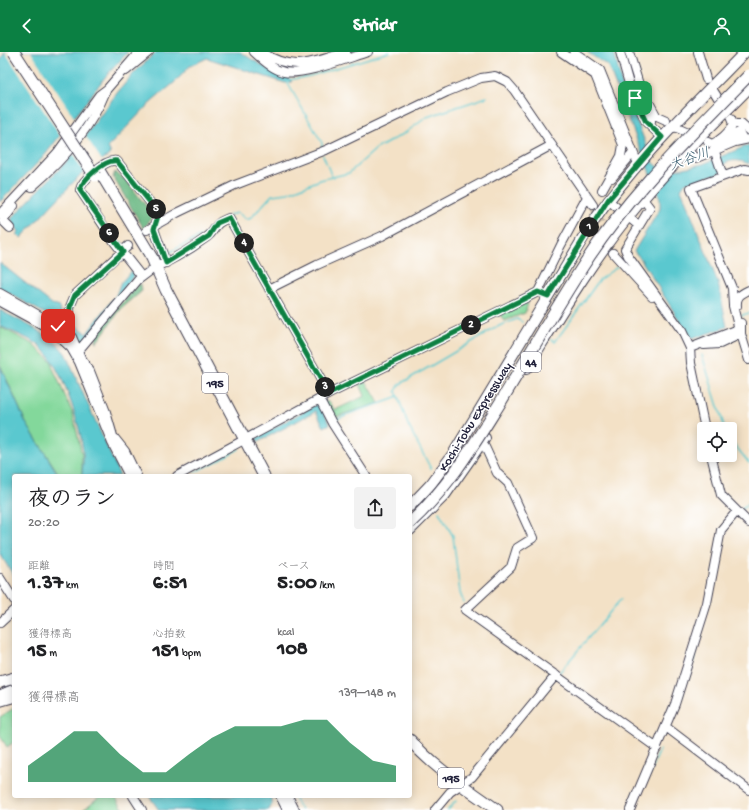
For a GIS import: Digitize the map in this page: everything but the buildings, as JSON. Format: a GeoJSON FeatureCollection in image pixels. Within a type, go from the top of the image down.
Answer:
{"type":"FeatureCollection","features":[{"type":"Feature","properties":{"kind":"highway","name":"195"},"geometry":{"type":"LineString","coordinates":[[14,52],[98,174]]}},
{"type":"Feature","properties":{"kind":"highway","name":"195"},"geometry":{"type":"LineString","coordinates":[[23,52],[98,174],[166,290],[263,474]]}},
{"type":"Feature","properties":{"kind":"highway","name":"Kochi-Tobu Expressway"},"geometry":{"type":"LineString","coordinates":[[412,521],[440,493],[468,456],[583,266],[613,223],[666,160],[749,75]]}},
{"type":"Feature","properties":{"kind":"highway"},"geometry":{"type":"LineString","coordinates":[[0,682],[12,678]]}},
{"type":"Feature","properties":{"kind":"highway"},"geometry":{"type":"LineString","coordinates":[[0,696],[12,691]]}},
{"type":"Feature","properties":{"kind":"highway","name":"195"},"geometry":{"type":"LineString","coordinates":[[412,742],[420,752],[460,784],[497,810]]}},
{"type":"Feature","properties":{"kind":"main road","name":"44"},"geometry":{"type":"LineString","coordinates":[[412,504],[431,484],[453,454],[606,202],[638,163],[662,137],[745,52]]}},
{"type":"Feature","properties":{"kind":"main road","name":"44"},"geometry":{"type":"LineString","coordinates":[[412,528],[445,495],[480,444],[567,305],[627,217],[677,162],[749,88]]}},
{"type":"Feature","properties":{"kind":"main road"},"geometry":{"type":"LineString","coordinates":[[0,701],[12,698]]}},
{"type":"Feature","properties":{"kind":"street"},"geometry":{"type":"LineString","coordinates":[[10,228],[3,221],[26,190],[57,153],[99,95],[107,89],[139,52]]}},
{"type":"Feature","properties":{"kind":"street"},"geometry":{"type":"LineString","coordinates":[[116,78],[149,52]]}},
{"type":"Feature","properties":{"kind":"street"},"geometry":{"type":"LineString","coordinates":[[254,52],[269,65],[291,72],[306,71],[368,52]]}},
{"type":"Feature","properties":{"kind":"street"},"geometry":{"type":"LineString","coordinates":[[262,52],[282,63],[297,65],[346,52]]}},
{"type":"Feature","properties":{"kind":"street"},"geometry":{"type":"LineString","coordinates":[[561,52],[595,74],[623,145],[621,156],[602,190],[601,198],[639,226]]}},
{"type":"Feature","properties":{"kind":"street"},"geometry":{"type":"LineString","coordinates":[[574,52],[600,70],[638,163]]}},
{"type":"Feature","properties":{"kind":"street"},"geometry":{"type":"LineString","coordinates":[[620,52],[632,91],[646,122],[662,137]]}},
{"type":"Feature","properties":{"kind":"street"},"geometry":{"type":"LineString","coordinates":[[629,52],[651,127]]}},
{"type":"Feature","properties":{"kind":"street"},"geometry":{"type":"LineString","coordinates":[[698,52],[706,79]]}},
{"type":"Feature","properties":{"kind":"street"},"geometry":{"type":"LineString","coordinates":[[151,228],[177,213],[235,185],[326,150],[447,92],[488,76],[495,76],[507,82],[593,205]]}},
{"type":"Feature","properties":{"kind":"street"},"geometry":{"type":"LineString","coordinates":[[713,90],[724,108]]}},
{"type":"Feature","properties":{"kind":"street"},"geometry":{"type":"LineString","coordinates":[[641,91],[644,91],[648,97],[657,117],[666,121]]}},
{"type":"Feature","properties":{"kind":"street"},"geometry":{"type":"LineString","coordinates":[[708,142],[712,144],[720,138],[731,128],[732,122],[741,124],[749,131]]}},
{"type":"Feature","properties":{"kind":"street"},"geometry":{"type":"LineString","coordinates":[[677,128],[696,136]]}},
{"type":"Feature","properties":{"kind":"street"},"geometry":{"type":"LineString","coordinates":[[688,151],[695,158],[715,152],[747,139],[739,132],[723,141],[720,138]]}},
{"type":"Feature","properties":{"kind":"street"},"geometry":{"type":"LineString","coordinates":[[269,289],[317,265],[382,236],[552,145]]}},
{"type":"Feature","properties":{"kind":"street"},"geometry":{"type":"LineString","coordinates":[[715,152],[723,176]]}},
{"type":"Feature","properties":{"kind":"street"},"geometry":{"type":"LineString","coordinates":[[602,190],[633,153]]}},
{"type":"Feature","properties":{"kind":"street"},"geometry":{"type":"LineString","coordinates":[[111,159],[117,161],[157,211],[158,216],[151,228],[154,270],[125,249],[80,190],[82,184],[105,162],[111,159]]}},
{"type":"Feature","properties":{"kind":"street"},"geometry":{"type":"LineString","coordinates":[[693,346],[736,330],[738,326],[732,288],[691,191],[694,186],[744,169],[749,170]]}},
{"type":"Feature","properties":{"kind":"street"},"geometry":{"type":"LineString","coordinates":[[0,214],[26,190]]}},
{"type":"Feature","properties":{"kind":"street"},"geometry":{"type":"LineString","coordinates":[[188,473],[329,394],[538,292],[587,197]]}},
{"type":"Feature","properties":{"kind":"street"},"geometry":{"type":"LineString","coordinates":[[644,199],[650,208],[626,249],[628,256],[693,346],[690,363],[703,422]]}},
{"type":"Feature","properties":{"kind":"street"},"geometry":{"type":"LineString","coordinates":[[79,356],[154,270],[209,236],[217,223],[229,218],[329,394]]}},
{"type":"Feature","properties":{"kind":"street"},"geometry":{"type":"LineString","coordinates":[[125,249],[75,295],[70,307],[70,329],[79,356],[128,474]]}},
{"type":"Feature","properties":{"kind":"street"},"geometry":{"type":"LineString","coordinates":[[613,254],[682,331]]}},
{"type":"Feature","properties":{"kind":"street"},"geometry":{"type":"LineString","coordinates":[[749,290],[739,295],[737,298],[742,327],[741,334],[749,360]]}},
{"type":"Feature","properties":{"kind":"street"},"geometry":{"type":"LineString","coordinates":[[538,292],[548,296]]}},
{"type":"Feature","properties":{"kind":"street"},"geometry":{"type":"LineString","coordinates":[[0,293],[58,326],[70,329]]}},
{"type":"Feature","properties":{"kind":"street"},"geometry":{"type":"LineString","coordinates":[[0,302],[59,335],[79,356]]}},
{"type":"Feature","properties":{"kind":"street"},"geometry":{"type":"LineString","coordinates":[[693,346],[720,344],[741,334]]}},
{"type":"Feature","properties":{"kind":"street"},"geometry":{"type":"LineString","coordinates":[[320,400],[331,421],[365,474]]}},
{"type":"Feature","properties":{"kind":"street"},"geometry":{"type":"LineString","coordinates":[[110,432],[125,451],[136,474]]}},
{"type":"Feature","properties":{"kind":"street"},"geometry":{"type":"LineString","coordinates":[[480,444],[485,447],[497,473],[508,483],[533,538],[517,548],[511,567],[465,610],[657,748]]}},
{"type":"Feature","properties":{"kind":"street"},"geometry":{"type":"LineString","coordinates":[[713,462],[721,494],[749,523]]}},
{"type":"Feature","properties":{"kind":"street"},"geometry":{"type":"LineString","coordinates":[[630,810],[657,748],[669,728],[703,618],[721,530],[739,514]]}},
{"type":"Feature","properties":{"kind":"street"},"geometry":{"type":"LineString","coordinates":[[0,578],[12,597]]}},
{"type":"Feature","properties":{"kind":"street"},"geometry":{"type":"LineString","coordinates":[[0,622],[12,612]]}},
{"type":"Feature","properties":{"kind":"street"},"geometry":{"type":"LineString","coordinates":[[435,810],[450,792],[472,776],[556,675]]}},
{"type":"Feature","properties":{"kind":"street"},"geometry":{"type":"LineString","coordinates":[[669,728],[749,790]]}},
{"type":"Feature","properties":{"kind":"street"},"geometry":{"type":"LineString","coordinates":[[134,798],[142,810]]}},
{"type":"Feature","properties":{"kind":"street"},"geometry":{"type":"LineString","coordinates":[[281,798],[287,810]]}},
{"type":"Feature","properties":{"kind":"street"},"geometry":{"type":"LineString","coordinates":[[289,798],[295,810]]}},
{"type":"Feature","properties":{"kind":"green space"},"geometry":{"type":"Polygon","coordinates":[[[115,172],[127,181],[153,215],[144,229],[113,177],[115,172]]]}},
{"type":"Feature","properties":{"kind":"green space"},"geometry":{"type":"Polygon","coordinates":[[[141,284],[142,291],[121,309],[97,342],[95,341],[96,335],[137,285],[141,284]]]}},
{"type":"Feature","properties":{"kind":"green space"},"geometry":{"type":"Polygon","coordinates":[[[524,302],[528,304],[525,313],[504,321],[500,315],[524,302]]]}},
{"type":"Feature","properties":{"kind":"green space"},"geometry":{"type":"Polygon","coordinates":[[[0,327],[33,344],[52,362],[52,366],[73,414],[82,455],[82,474],[59,474],[26,423],[0,364],[0,327]]]}},
{"type":"Feature","properties":{"kind":"green space"},"geometry":{"type":"Polygon","coordinates":[[[366,381],[379,403],[331,418],[323,402],[329,401],[335,410],[365,396],[360,384],[366,381]]]}},
{"type":"Feature","properties":{"kind":"green space"},"geometry":{"type":"Polygon","coordinates":[[[12,709],[12,743],[7,747],[0,736],[0,717],[12,709]]]}},
{"type":"Feature","properties":{"kind":"green space"},"geometry":{"type":"Polygon","coordinates":[[[98,798],[116,798],[124,810],[83,810],[98,798]]]}},
{"type":"Feature","properties":{"kind":"water"},"geometry":{"type":"Polygon","coordinates":[[[5,52],[128,52],[106,76],[45,155],[0,202],[0,61],[5,52]]]}},
{"type":"Feature","properties":{"kind":"water"},"geometry":{"type":"Polygon","coordinates":[[[156,52],[240,52],[271,71],[288,77],[292,82],[285,83],[207,58],[190,66],[175,82],[147,106],[108,147],[111,154],[82,173],[21,238],[17,234],[19,232],[11,219],[67,161],[117,93],[133,74],[156,52]]]}},
{"type":"Feature","properties":{"kind":"water"},"geometry":{"type":"Polygon","coordinates":[[[587,52],[614,52],[621,81],[653,162],[664,172],[703,164],[749,145],[749,164],[736,161],[727,162],[724,164],[724,172],[685,183],[681,189],[718,283],[727,327],[691,339],[640,258],[634,251],[660,209],[660,199],[608,66],[587,52]]]}},
{"type":"Feature","properties":{"kind":"water"},"geometry":{"type":"Polygon","coordinates":[[[0,263],[52,304],[59,307],[64,318],[87,333],[116,295],[120,284],[131,271],[135,274],[83,343],[72,329],[0,288],[0,263]]]}},
{"type":"Feature","properties":{"kind":"water"},"geometry":{"type":"Polygon","coordinates":[[[0,310],[43,334],[59,346],[65,353],[119,474],[82,474],[82,442],[79,428],[69,397],[56,368],[49,356],[37,344],[0,326],[0,310]]]}},
{"type":"Feature","properties":{"kind":"water"},"geometry":{"type":"Polygon","coordinates":[[[0,366],[26,423],[58,474],[12,474],[12,573],[0,554],[0,366]]]}},
{"type":"Feature","properties":{"kind":"water"},"geometry":{"type":"Polygon","coordinates":[[[317,404],[320,404],[330,424],[324,427],[316,411],[258,442],[256,438],[317,404]]]}},
{"type":"Feature","properties":{"kind":"water"},"geometry":{"type":"Polygon","coordinates":[[[150,798],[272,798],[272,804],[269,810],[159,810],[150,798]]]}},
{"type":"Feature","properties":{"kind":"pier"},"geometry":{"type":"Polygon","coordinates":[[[5,52],[31,52],[75,119],[61,137],[5,52]]]}},
{"type":"Feature","properties":{"kind":"pier"},"geometry":{"type":"Polygon","coordinates":[[[84,134],[103,162],[85,174],[71,152],[84,134]]]}},
{"type":"Feature","properties":{"kind":"waterway"},"geometry":{"type":"LineString","coordinates":[[289,80],[310,76],[389,52]]}},
{"type":"Feature","properties":{"kind":"waterway"},"geometry":{"type":"LineString","coordinates":[[287,82],[322,143],[322,149]]}},
{"type":"Feature","properties":{"kind":"waterway"},"geometry":{"type":"LineString","coordinates":[[229,215],[238,213],[247,220],[251,218],[272,195],[288,193],[320,180],[349,173],[376,149],[405,133],[427,117],[487,97]]}},
{"type":"Feature","properties":{"kind":"waterway"},"geometry":{"type":"LineString","coordinates":[[323,155],[332,177]]}},
{"type":"Feature","properties":{"kind":"waterway"},"geometry":{"type":"LineString","coordinates":[[166,254],[201,236]]}},
{"type":"Feature","properties":{"kind":"waterway"},"geometry":{"type":"LineString","coordinates":[[552,339],[555,342],[600,279],[617,267]]}},
{"type":"Feature","properties":{"kind":"waterway"},"geometry":{"type":"LineString","coordinates":[[742,315],[749,313]]}},
{"type":"Feature","properties":{"kind":"waterway"},"geometry":{"type":"LineString","coordinates":[[334,420],[398,397],[396,391],[400,384],[499,326],[517,319],[522,322]]}},
{"type":"Feature","properties":{"kind":"waterway"},"geometry":{"type":"LineString","coordinates":[[702,355],[723,422]]}},
{"type":"Feature","properties":{"kind":"waterway"},"geometry":{"type":"LineString","coordinates":[[398,397],[408,425],[431,469]]}},
{"type":"Feature","properties":{"kind":"waterway"},"geometry":{"type":"LineString","coordinates":[[737,448],[749,463]]}},
{"type":"Feature","properties":{"kind":"waterway"},"geometry":{"type":"LineString","coordinates":[[195,472],[239,449]]}},
{"type":"Feature","properties":{"kind":"waterway"},"geometry":{"type":"LineString","coordinates":[[741,510],[749,503]]}},
{"type":"Feature","properties":{"kind":"waterway"},"geometry":{"type":"LineString","coordinates":[[439,512],[453,536],[460,593],[464,603]]}},
{"type":"Feature","properties":{"kind":"waterway"},"geometry":{"type":"LineString","coordinates":[[558,674],[621,599]]}},
{"type":"Feature","properties":{"kind":"waterway"},"geometry":{"type":"LineString","coordinates":[[693,662],[701,635]]}},
{"type":"Feature","properties":{"kind":"waterway"},"geometry":{"type":"LineString","coordinates":[[655,761],[660,750]]}},
{"type":"Feature","properties":{"kind":"waterway"},"geometry":{"type":"LineString","coordinates":[[649,775],[654,764]]}},
{"type":"Feature","properties":{"kind":"waterway"},"geometry":{"type":"LineString","coordinates":[[294,798],[301,810]]}},
{"type":"Feature","properties":{"kind":"waterway"},"geometry":{"type":"LineString","coordinates":[[448,810],[456,801]]}},
{"type":"Feature","properties":{"kind":"tunnel"},"geometry":{"type":"LineString","coordinates":[[593,205],[613,253]]}},
{"type":"Feature","properties":{"kind":"route"},"geometry":{"type":"LineString","coordinates":[[58,326],[69,334],[70,307],[75,295],[123,252],[82,196],[80,190],[82,184],[105,162],[111,159],[117,161],[123,167],[157,211],[158,216],[154,229],[166,263],[209,236],[217,223],[229,218],[329,394],[538,292],[548,296],[608,200],[662,137],[646,122],[635,98]]}},
{"type":"Feature","properties":{"kind":"water label","name":"大谷川"},"geometry":{"type":"Point","coordinates":[689,158]}}]}
